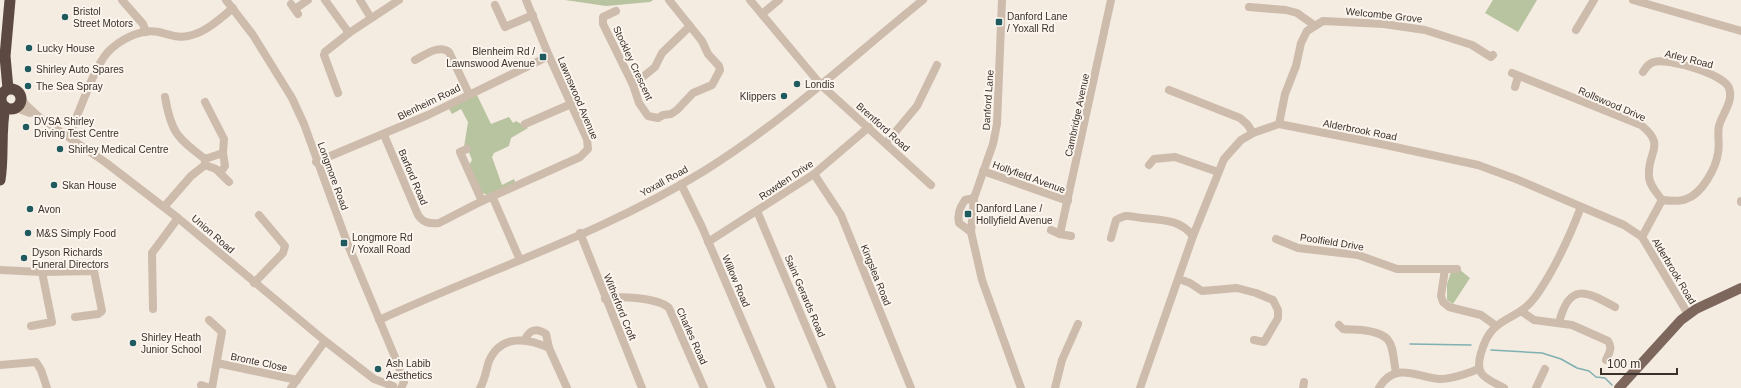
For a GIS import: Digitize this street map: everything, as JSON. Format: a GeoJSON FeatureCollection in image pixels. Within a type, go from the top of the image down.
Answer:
{"type":"FeatureCollection","features":[{"type":"Feature","properties":{"kind":"highway"},"geometry":{"type":"LineString","coordinates":[[0,180],[8,120],[11,112],[3,73],[6,27],[10,5]]}},
{"type":"Feature","properties":{"kind":"highway"},"geometry":{"type":"LineString","coordinates":[[9,97],[12,26],[10,5]]}},
{"type":"Feature","properties":{"kind":"main road"},"geometry":{"type":"LineString","coordinates":[[1618,388],[1674,327],[1688,314],[1741,288]]}},
{"type":"Feature","properties":{"kind":"street"},"geometry":{"type":"LineString","coordinates":[[122,0],[143,24],[146,32]]}},
{"type":"Feature","properties":{"kind":"street","name":"Longmore Road"},"geometry":{"type":"LineString","coordinates":[[226,0],[253,35],[292,98],[304,124],[316,162],[350,251],[399,369],[399,384]]}},
{"type":"Feature","properties":{"kind":"street"},"geometry":{"type":"LineString","coordinates":[[295,9],[308,0]]}},
{"type":"Feature","properties":{"kind":"street"},"geometry":{"type":"LineString","coordinates":[[325,0],[349,33]]}},
{"type":"Feature","properties":{"kind":"street"},"geometry":{"type":"LineString","coordinates":[[360,0],[371,18]]}},
{"type":"Feature","properties":{"kind":"street"},"geometry":{"type":"LineString","coordinates":[[338,93],[324,55],[327,50],[349,33],[399,0]]}},
{"type":"Feature","properties":{"kind":"street","name":"Lawnswood Avenue"},"geometry":{"type":"LineString","coordinates":[[493,198],[580,157],[588,149],[587,139],[549,56],[526,0]]}},
{"type":"Feature","properties":{"kind":"street","name":"Stockley Crescent"},"geometry":{"type":"LineString","coordinates":[[597,10],[633,85],[639,103],[648,116],[658,118],[663,115],[671,114],[677,110],[693,93],[712,85],[724,69],[708,54],[702,41],[668,0]]}},
{"type":"Feature","properties":{"kind":"street","name":"Brentford Road"},"geometry":{"type":"LineString","coordinates":[[750,0],[821,85],[869,127],[931,185]]}},
{"type":"Feature","properties":{"kind":"street"},"geometry":{"type":"LineString","coordinates":[[762,14],[779,0]]}},
{"type":"Feature","properties":{"kind":"street","name":"Yoxall Road"},"geometry":{"type":"LineString","coordinates":[[379,320],[629,212],[681,184],[736,149],[788,112],[923,0]]}},
{"type":"Feature","properties":{"kind":"street","name":"Danford Lane"},"geometry":{"type":"LineString","coordinates":[[1002,0],[997,124],[993,144],[974,198],[971,232],[982,280],[1021,388]]}},
{"type":"Feature","properties":{"kind":"street","name":"Cambridge Avenue"},"geometry":{"type":"LineString","coordinates":[[1060,234],[1111,0]]}},
{"type":"Feature","properties":{"kind":"street"},"geometry":{"type":"LineString","coordinates":[[1576,30],[1594,0]]}},
{"type":"Feature","properties":{"kind":"street"},"geometry":{"type":"LineString","coordinates":[[1633,0],[1741,31]]}},
{"type":"Feature","properties":{"kind":"street"},"geometry":{"type":"LineString","coordinates":[[495,5],[502,29],[533,15]]}},
{"type":"Feature","properties":{"kind":"street"},"geometry":{"type":"LineString","coordinates":[[1249,6],[1286,10],[1297,13],[1314,25],[1307,31],[1301,43],[1296,66],[1285,94],[1279,124]]}},
{"type":"Feature","properties":{"kind":"street"},"geometry":{"type":"LineString","coordinates":[[68,136],[102,61],[108,53],[128,38],[146,32],[158,32],[174,37],[192,36],[208,27],[233,8]]}},
{"type":"Feature","properties":{"kind":"street","name":"Stockley Crescent"},"geometry":{"type":"LineString","coordinates":[[602,18],[616,11]]}},
{"type":"Feature","properties":{"kind":"street","name":"Welcombe Grove"},"geometry":{"type":"LineString","coordinates":[[1314,25],[1323,21],[1338,20],[1425,30],[1472,45],[1491,57],[1493,55]]}},
{"type":"Feature","properties":{"kind":"street"},"geometry":{"type":"LineString","coordinates":[[633,85],[655,67],[662,53],[690,26]]}},
{"type":"Feature","properties":{"kind":"street"},"geometry":{"type":"LineString","coordinates":[[415,60],[440,48],[445,49],[449,52],[469,94]]}},
{"type":"Feature","properties":{"kind":"street","name":"Blenheim Road"},"geometry":{"type":"LineString","coordinates":[[316,162],[384,135],[549,56]]}},
{"type":"Feature","properties":{"kind":"street","name":"Arley Road"},"geometry":{"type":"LineString","coordinates":[[1643,72],[1652,62],[1660,61],[1676,64],[1719,77],[1726,82],[1730,93],[1730,99],[1719,128],[1720,139],[1716,165],[1698,191],[1688,199],[1679,201],[1662,200]]}},
{"type":"Feature","properties":{"kind":"street"},"geometry":{"type":"LineString","coordinates":[[886,143],[917,106],[937,65]]}},
{"type":"Feature","properties":{"kind":"street","name":"Rollswood Drive"},"geometry":{"type":"LineString","coordinates":[[1514,87],[1515,75],[1641,125],[1650,132],[1654,138],[1655,143],[1649,176],[1650,182],[1662,200]]}},
{"type":"Feature","properties":{"kind":"street"},"geometry":{"type":"LineString","coordinates":[[1169,90],[1240,118],[1253,132]]}},
{"type":"Feature","properties":{"kind":"street"},"geometry":{"type":"LineString","coordinates":[[164,95],[176,134],[189,148],[229,182]]}},
{"type":"Feature","properties":{"kind":"street","name":"Union Road"},"geometry":{"type":"LineString","coordinates":[[9,97],[68,136],[164,207],[325,341],[371,376],[381,383],[399,384]]}},
{"type":"Feature","properties":{"kind":"street"},"geometry":{"type":"LineString","coordinates":[[205,102],[224,139],[223,153],[225,166],[220,173]]}},
{"type":"Feature","properties":{"kind":"street"},"geometry":{"type":"LineString","coordinates":[[525,124],[571,104]]}},
{"type":"Feature","properties":{"kind":"street","name":"Alderbrook Road"},"geometry":{"type":"LineString","coordinates":[[1140,388],[1193,236],[1224,159],[1232,148],[1253,132],[1279,124],[1478,165],[1516,179],[1624,225],[1642,237],[1688,314]]}},
{"type":"Feature","properties":{"kind":"street","name":"Rowden Drive"},"geometry":{"type":"LineString","coordinates":[[708,242],[758,212],[814,174],[869,127]]}},
{"type":"Feature","properties":{"kind":"street","name":"Barford Road"},"geometry":{"type":"LineString","coordinates":[[384,135],[421,219],[427,223],[440,223],[482,201],[493,198]]}},
{"type":"Feature","properties":{"kind":"street"},"geometry":{"type":"LineString","coordinates":[[466,149],[460,152],[482,201]]}},
{"type":"Feature","properties":{"kind":"street"},"geometry":{"type":"LineString","coordinates":[[164,207],[190,176],[205,162],[223,153]]}},
{"type":"Feature","properties":{"kind":"street"},"geometry":{"type":"LineString","coordinates":[[1149,165],[1154,159],[1175,157],[1218,172]]}},
{"type":"Feature","properties":{"kind":"street","name":"Hollyfield Avenue"},"geometry":{"type":"LineString","coordinates":[[983,171],[1068,201]]}},
{"type":"Feature","properties":{"kind":"street","name":"Kingslea Road"},"geometry":{"type":"LineString","coordinates":[[814,174],[841,215],[911,388]]}},
{"type":"Feature","properties":{"kind":"street","name":"Willow Road"},"geometry":{"type":"LineString","coordinates":[[681,184],[708,242],[771,388]]}},
{"type":"Feature","properties":{"kind":"street"},"geometry":{"type":"LineString","coordinates":[[493,198],[520,260]]}},
{"type":"Feature","properties":{"kind":"street"},"geometry":{"type":"LineString","coordinates":[[971,232],[959,223],[958,218],[960,207],[965,200],[974,198]]}},
{"type":"Feature","properties":{"kind":"street"},"geometry":{"type":"LineString","coordinates":[[1642,237],[1662,200]]}},
{"type":"Feature","properties":{"kind":"street"},"geometry":{"type":"LineString","coordinates":[[1504,388],[1485,378],[1479,369],[1479,358],[1485,338],[1495,325],[1529,305],[1544,285],[1569,239],[1581,207]]}},
{"type":"Feature","properties":{"kind":"street","name":"Saint Gerards Road"},"geometry":{"type":"LineString","coordinates":[[758,212],[832,388]]}},
{"type":"Feature","properties":{"kind":"street"},"geometry":{"type":"LineString","coordinates":[[254,283],[282,253],[284,246],[260,214]]}},
{"type":"Feature","properties":{"kind":"street"},"geometry":{"type":"LineString","coordinates":[[1111,238],[1116,220],[1129,215],[1143,218],[1165,219],[1184,227],[1193,236]]}},
{"type":"Feature","properties":{"kind":"street"},"geometry":{"type":"LineString","coordinates":[[153,309],[152,253],[178,218]]}},
{"type":"Feature","properties":{"kind":"street"},"geometry":{"type":"LineString","coordinates":[[1051,230],[1060,234],[1071,236]]}},
{"type":"Feature","properties":{"kind":"street","name":"Witherford Croft"},"geometry":{"type":"LineString","coordinates":[[580,233],[605,299],[642,388]]}},
{"type":"Feature","properties":{"kind":"street","name":"Poolfield Drive"},"geometry":{"type":"LineString","coordinates":[[1276,239],[1285,247],[1358,255],[1397,269],[1458,269]]}},
{"type":"Feature","properties":{"kind":"street"},"geometry":{"type":"LineString","coordinates":[[1445,269],[1441,296],[1443,302],[1449,307],[1481,315],[1495,325]]}},
{"type":"Feature","properties":{"kind":"street"},"geometry":{"type":"LineString","coordinates":[[0,270],[42,272],[94,271],[102,311],[98,314],[75,317]]}},
{"type":"Feature","properties":{"kind":"street"},"geometry":{"type":"LineString","coordinates":[[31,326],[52,322],[42,272]]}},
{"type":"Feature","properties":{"kind":"street"},"geometry":{"type":"LineString","coordinates":[[1179,279],[1190,283],[1202,291],[1237,288],[1256,292],[1273,300],[1278,310],[1278,318],[1265,340],[1262,342],[1254,340]]}},
{"type":"Feature","properties":{"kind":"street"},"geometry":{"type":"LineString","coordinates":[[1560,320],[1565,303],[1572,297],[1580,294],[1586,293],[1616,307]]}},
{"type":"Feature","properties":{"kind":"street","name":"Charles Road"},"geometry":{"type":"LineString","coordinates":[[605,299],[621,297],[660,302],[669,308],[704,388]]}},
{"type":"Feature","properties":{"kind":"street"},"geometry":{"type":"LineString","coordinates":[[1521,311],[1534,320],[1560,320],[1608,340],[1611,345],[1611,349],[1606,360]]}},
{"type":"Feature","properties":{"kind":"street","name":"Bronte Close"},"geometry":{"type":"LineString","coordinates":[[201,385],[211,388],[217,364],[222,332],[210,324]]}},
{"type":"Feature","properties":{"kind":"street"},"geometry":{"type":"LineString","coordinates":[[1339,325],[1343,329],[1361,330],[1387,337],[1391,344],[1396,373]]}},
{"type":"Feature","properties":{"kind":"street"},"geometry":{"type":"LineString","coordinates":[[1055,388],[1062,360],[1077,327],[1067,328]]}},
{"type":"Feature","properties":{"kind":"street"},"geometry":{"type":"LineString","coordinates":[[480,388],[489,361],[495,353],[503,345],[525,339],[532,331],[541,331],[546,334],[549,348],[568,388]]}},
{"type":"Feature","properties":{"kind":"street"},"geometry":{"type":"LineString","coordinates":[[525,339],[549,348]]}},
{"type":"Feature","properties":{"kind":"street"},"geometry":{"type":"LineString","coordinates":[[291,388],[325,341]]}},
{"type":"Feature","properties":{"kind":"street"},"geometry":{"type":"LineString","coordinates":[[0,365],[36,362],[42,370],[47,388]]}},
{"type":"Feature","properties":{"kind":"street","name":"Bronte Close"},"geometry":{"type":"LineString","coordinates":[[217,364],[297,380]]}},
{"type":"Feature","properties":{"kind":"street"},"geometry":{"type":"LineString","coordinates":[[1379,388],[1384,380],[1396,373],[1406,372],[1440,379],[1451,378],[1479,369]]}},
{"type":"Feature","properties":{"kind":"street"},"geometry":{"type":"LineString","coordinates":[[1536,388],[1545,369]]}},
{"type":"Feature","properties":{"kind":"green space"},"geometry":{"type":"Polygon","coordinates":[[[565,0],[653,0],[650,2],[606,6],[565,0]]]}},
{"type":"Feature","properties":{"kind":"green space"},"geometry":{"type":"Polygon","coordinates":[[[1493,0],[1537,0],[1518,32],[1485,13],[1493,0]]]}},
{"type":"Feature","properties":{"kind":"green space"},"geometry":{"type":"Polygon","coordinates":[[[476,93],[491,124],[509,117],[513,123],[516,121],[528,128],[511,138],[509,146],[494,153],[492,157],[502,185],[514,179],[516,184],[491,196],[482,193],[469,165],[472,160],[468,150],[464,147],[468,122],[461,109],[452,114],[448,107],[476,93]]]}},
{"type":"Feature","properties":{"kind":"green space"},"geometry":{"type":"Polygon","coordinates":[[[1460,270],[1470,278],[1453,304],[1447,300],[1447,284],[1451,272],[1460,270]]]}},
{"type":"Feature","properties":{"kind":"waterway"},"geometry":{"type":"LineString","coordinates":[[1410,344],[1471,345]]}},
{"type":"Feature","properties":{"kind":"waterway"},"geometry":{"type":"LineString","coordinates":[[1491,350],[1542,353],[1561,359],[1577,368],[1589,371],[1596,377],[1605,378],[1612,385]]}},
{"type":"Feature","properties":{"kind":"place","name":"Bristol Street Motors"},"geometry":{"type":"Point","coordinates":[65,17]}},
{"type":"Feature","properties":{"kind":"place","name":"Danford Lane / Yoxall Rd"},"geometry":{"type":"Point","coordinates":[999,22]}},
{"type":"Feature","properties":{"kind":"place","name":"Lucky House"},"geometry":{"type":"Point","coordinates":[29,48]}},
{"type":"Feature","properties":{"kind":"place","name":"Blenheim Rd / Lawnswood Avenue"},"geometry":{"type":"Point","coordinates":[543,57]}},
{"type":"Feature","properties":{"kind":"place","name":"Shirley Auto Spares"},"geometry":{"type":"Point","coordinates":[28,69]}},
{"type":"Feature","properties":{"kind":"place","name":"Londis"},"geometry":{"type":"Point","coordinates":[797,84]}},
{"type":"Feature","properties":{"kind":"place","name":"The Sea Spray"},"geometry":{"type":"Point","coordinates":[28,86]}},
{"type":"Feature","properties":{"kind":"place","name":"Klippers"},"geometry":{"type":"Point","coordinates":[784,96]}},
{"type":"Feature","properties":{"kind":"place","name":"DVSA Shirley Driving Test Centre"},"geometry":{"type":"Point","coordinates":[26,127]}},
{"type":"Feature","properties":{"kind":"place","name":"Shirley Medical Centre"},"geometry":{"type":"Point","coordinates":[60,149]}},
{"type":"Feature","properties":{"kind":"place","name":"Skan House"},"geometry":{"type":"Point","coordinates":[54,185]}},
{"type":"Feature","properties":{"kind":"place","name":"Avon"},"geometry":{"type":"Point","coordinates":[30,209]}},
{"type":"Feature","properties":{"kind":"place","name":"Danford Lane / Hollyfield Avenue"},"geometry":{"type":"Point","coordinates":[968,214]}},
{"type":"Feature","properties":{"kind":"place","name":"M&S Simply Food"},"geometry":{"type":"Point","coordinates":[28,233]}},
{"type":"Feature","properties":{"kind":"place","name":"Longmore Rd / Yoxall Road"},"geometry":{"type":"Point","coordinates":[344,243]}},
{"type":"Feature","properties":{"kind":"place","name":"Dyson Richards Funeral Directors"},"geometry":{"type":"Point","coordinates":[24,258]}},
{"type":"Feature","properties":{"kind":"place","name":"Shirley Heath Junior School"},"geometry":{"type":"Point","coordinates":[133,343]}},
{"type":"Feature","properties":{"kind":"place","name":"Ash Labib Aesthetics"},"geometry":{"type":"Point","coordinates":[378,369]}}]}
